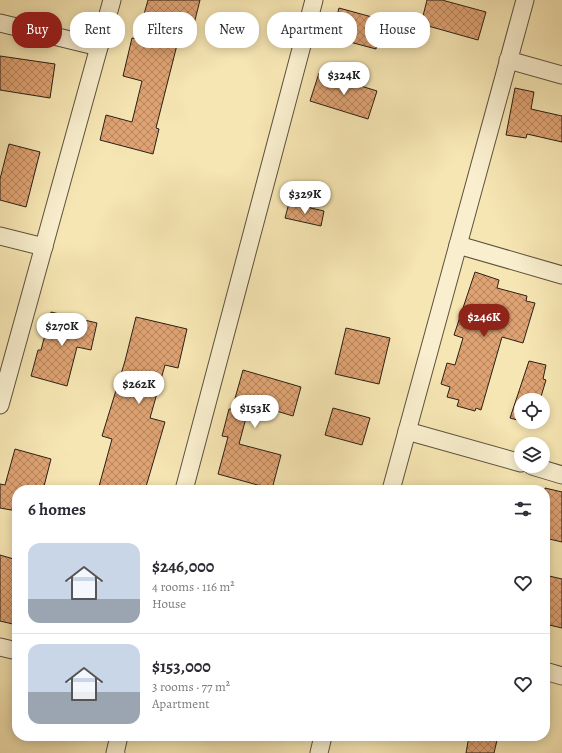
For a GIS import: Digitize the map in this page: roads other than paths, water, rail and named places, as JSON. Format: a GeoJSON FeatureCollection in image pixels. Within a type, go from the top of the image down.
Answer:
{"type":"FeatureCollection","features":[{"type":"Feature","properties":{"kind":"street"},"geometry":{"type":"LineString","coordinates":[[109,12],[112,0]]}},
{"type":"Feature","properties":{"kind":"street"},"geometry":{"type":"LineString","coordinates":[[185,485],[314,0]]}},
{"type":"Feature","properties":{"kind":"street"},"geometry":{"type":"LineString","coordinates":[[392,485],[525,0]]}},
{"type":"Feature","properties":{"kind":"street"},"geometry":{"type":"LineString","coordinates":[[0,23],[70,40]]}},
{"type":"Feature","properties":{"kind":"street"},"geometry":{"type":"LineString","coordinates":[[0,405],[99,48]]}},
{"type":"Feature","properties":{"kind":"street"},"geometry":{"type":"LineString","coordinates":[[508,60],[562,75]]}},
{"type":"Feature","properties":{"kind":"street"},"geometry":{"type":"LineString","coordinates":[[0,236],[44,247]]}},
{"type":"Feature","properties":{"kind":"street"},"geometry":{"type":"LineString","coordinates":[[458,245],[562,275]]}},
{"type":"Feature","properties":{"kind":"street"},"geometry":{"type":"LineString","coordinates":[[407,431],[514,461]]}},
{"type":"Feature","properties":{"kind":"street"},"geometry":{"type":"LineString","coordinates":[[550,471],[562,474]]}},
{"type":"Feature","properties":{"kind":"street"},"geometry":{"type":"LineString","coordinates":[[0,647],[12,650]]}},
{"type":"Feature","properties":{"kind":"street"},"geometry":{"type":"LineString","coordinates":[[550,672],[562,676]]}},
{"type":"Feature","properties":{"kind":"street"},"geometry":{"type":"LineString","coordinates":[[116,753],[118,741]]}},
{"type":"Feature","properties":{"kind":"street"},"geometry":{"type":"LineString","coordinates":[[318,753],[322,741]]}}]}
